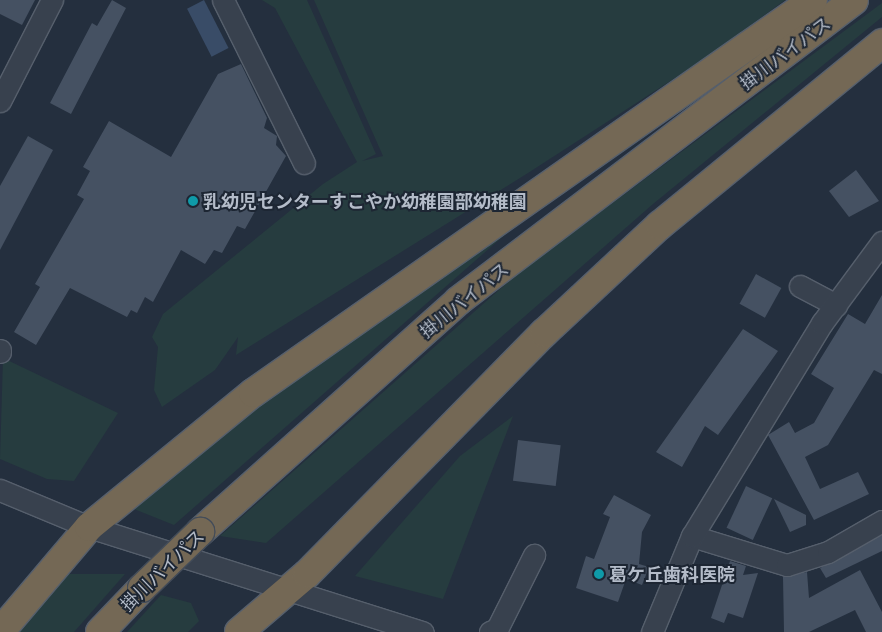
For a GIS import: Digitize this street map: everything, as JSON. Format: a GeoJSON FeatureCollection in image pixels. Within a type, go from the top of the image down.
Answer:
{"type":"FeatureCollection","features":[{"type":"Feature","properties":{"kind":"highway"},"geometry":{"type":"LineString","coordinates":[[2,626],[89,527],[253,393],[813,0]]}},
{"type":"Feature","properties":{"kind":"highway","name":"掛川バイパス"},"geometry":{"type":"LineString","coordinates":[[100,632],[200,532],[458,301],[854,0]]}},
{"type":"Feature","properties":{"kind":"highway"},"geometry":{"type":"LineString","coordinates":[[239,632],[289,590],[423,460],[544,333],[660,225],[882,42]]}},
{"type":"Feature","properties":{"kind":"street"},"geometry":{"type":"LineString","coordinates":[[0,101],[52,0]]}},
{"type":"Feature","properties":{"kind":"street"},"geometry":{"type":"LineString","coordinates":[[223,0],[304,163]]}},
{"type":"Feature","properties":{"kind":"street"},"geometry":{"type":"LineString","coordinates":[[652,632],[692,536],[785,379],[882,242]]}},
{"type":"Feature","properties":{"kind":"street"},"geometry":{"type":"LineString","coordinates":[[800,286],[836,305]]}},
{"type":"Feature","properties":{"kind":"street"},"geometry":{"type":"LineString","coordinates":[[0,490],[89,527],[423,632]]}},
{"type":"Feature","properties":{"kind":"street"},"geometry":{"type":"LineString","coordinates":[[692,536],[788,565],[828,552],[882,521]]}},
{"type":"Feature","properties":{"kind":"street"},"geometry":{"type":"LineString","coordinates":[[490,632],[497,629],[534,554]]}},
{"type":"Feature","properties":{"kind":"green space"},"geometry":{"type":"Polygon","coordinates":[[[262,0],[307,0],[376,154],[362,161],[383,156],[314,0],[785,0],[709,56],[528,173],[236,355],[238,337],[215,370],[162,407],[154,390],[158,347],[152,337],[163,314],[323,184],[357,162],[275,8],[262,0]]]}},
{"type":"Feature","properties":{"kind":"green space"},"geometry":{"type":"Polygon","coordinates":[[[882,3],[882,17],[653,204],[266,543],[220,536],[517,274],[882,3]]]}},
{"type":"Feature","properties":{"kind":"green space"},"geometry":{"type":"Polygon","coordinates":[[[549,196],[174,525],[129,507],[419,282],[549,196]]]}},
{"type":"Feature","properties":{"kind":"green space"},"geometry":{"type":"Polygon","coordinates":[[[3,358],[118,413],[74,481],[47,479],[0,459],[3,358]]]}},
{"type":"Feature","properties":{"kind":"green space"},"geometry":{"type":"Polygon","coordinates":[[[513,416],[443,599],[355,576],[460,456],[513,416]]]}},
{"type":"Feature","properties":{"kind":"green space"},"geometry":{"type":"Polygon","coordinates":[[[62,574],[125,574],[74,632],[11,632],[62,574]]]}},
{"type":"Feature","properties":{"kind":"green space"},"geometry":{"type":"Polygon","coordinates":[[[161,595],[191,603],[199,621],[188,632],[127,632],[161,595]]]}},
{"type":"Feature","properties":{"kind":"water"},"geometry":{"type":"Polygon","coordinates":[[[204,0],[229,48],[212,57],[187,9],[204,0]]]}},
{"type":"Feature","properties":{"kind":"building"},"geometry":{"type":"Polygon","coordinates":[[[0,0],[35,0],[22,25],[0,14],[0,0]]]}},
{"type":"Feature","properties":{"kind":"building"},"geometry":{"type":"Polygon","coordinates":[[[112,0],[126,8],[71,114],[50,103],[92,23],[97,26],[112,0]]]}},
{"type":"Feature","properties":{"kind":"building","name":"乳幼児センターすこやか幼稚園部幼稚園"},"geometry":{"type":"Polygon","coordinates":[[[241,64],[267,118],[264,128],[277,136],[276,145],[286,156],[245,229],[237,226],[222,253],[214,250],[205,264],[181,250],[153,302],[145,297],[137,313],[131,310],[127,317],[70,288],[36,345],[14,332],[40,287],[35,284],[84,199],[77,195],[90,171],[83,167],[109,121],[171,157],[218,74],[241,64]]]}},
{"type":"Feature","properties":{"kind":"building"},"geometry":{"type":"Polygon","coordinates":[[[28,136],[53,150],[0,250],[0,186],[28,136]]]}},
{"type":"Feature","properties":{"kind":"building"},"geometry":{"type":"Polygon","coordinates":[[[856,170],[879,201],[849,217],[829,191],[856,170]]]}},
{"type":"Feature","properties":{"kind":"building"},"geometry":{"type":"Polygon","coordinates":[[[756,274],[781,288],[765,318],[740,304],[756,274]]]}},
{"type":"Feature","properties":{"kind":"building"},"geometry":{"type":"Polygon","coordinates":[[[882,295],[882,374],[874,370],[828,445],[805,457],[820,489],[858,472],[869,494],[814,520],[768,435],[789,422],[795,433],[814,423],[834,388],[811,374],[848,314],[865,324],[882,295]]]}},
{"type":"Feature","properties":{"kind":"building"},"geometry":{"type":"Polygon","coordinates":[[[743,329],[778,351],[718,435],[705,426],[682,467],[656,452],[743,329]]]}},
{"type":"Feature","properties":{"kind":"building"},"geometry":{"type":"Polygon","coordinates":[[[518,440],[561,445],[556,486],[513,481],[518,440]]]}},
{"type":"Feature","properties":{"kind":"building"},"geometry":{"type":"Polygon","coordinates":[[[746,486],[772,498],[753,540],[727,528],[746,486]]]}},
{"type":"Feature","properties":{"kind":"building"},"geometry":{"type":"Polygon","coordinates":[[[614,495],[651,515],[642,532],[639,564],[649,567],[642,585],[626,579],[618,602],[576,588],[586,556],[594,559],[610,517],[603,514],[614,495]]]}},
{"type":"Feature","properties":{"kind":"building"},"geometry":{"type":"Polygon","coordinates":[[[774,499],[806,515],[806,525],[790,532],[774,499]]]}},
{"type":"Feature","properties":{"kind":"building"},"geometry":{"type":"Polygon","coordinates":[[[882,535],[882,551],[826,578],[820,568],[882,535]]]}},
{"type":"Feature","properties":{"kind":"building"},"geometry":{"type":"Polygon","coordinates":[[[730,561],[746,566],[743,575],[758,573],[743,618],[728,613],[724,623],[711,618],[730,561]]]}},
{"type":"Feature","properties":{"kind":"building"},"geometry":{"type":"Polygon","coordinates":[[[860,570],[882,612],[882,632],[866,632],[855,610],[809,632],[784,632],[783,577],[807,572],[809,598],[860,570]]]}},
{"type":"Feature","properties":{"kind":"place","name":"乳幼児センターすこやか幼稚園部幼稚園"},"geometry":{"type":"Point","coordinates":[193,201]}},
{"type":"Feature","properties":{"kind":"place","name":"葛ケ丘歯科医院"},"geometry":{"type":"Point","coordinates":[599,574]}}]}
